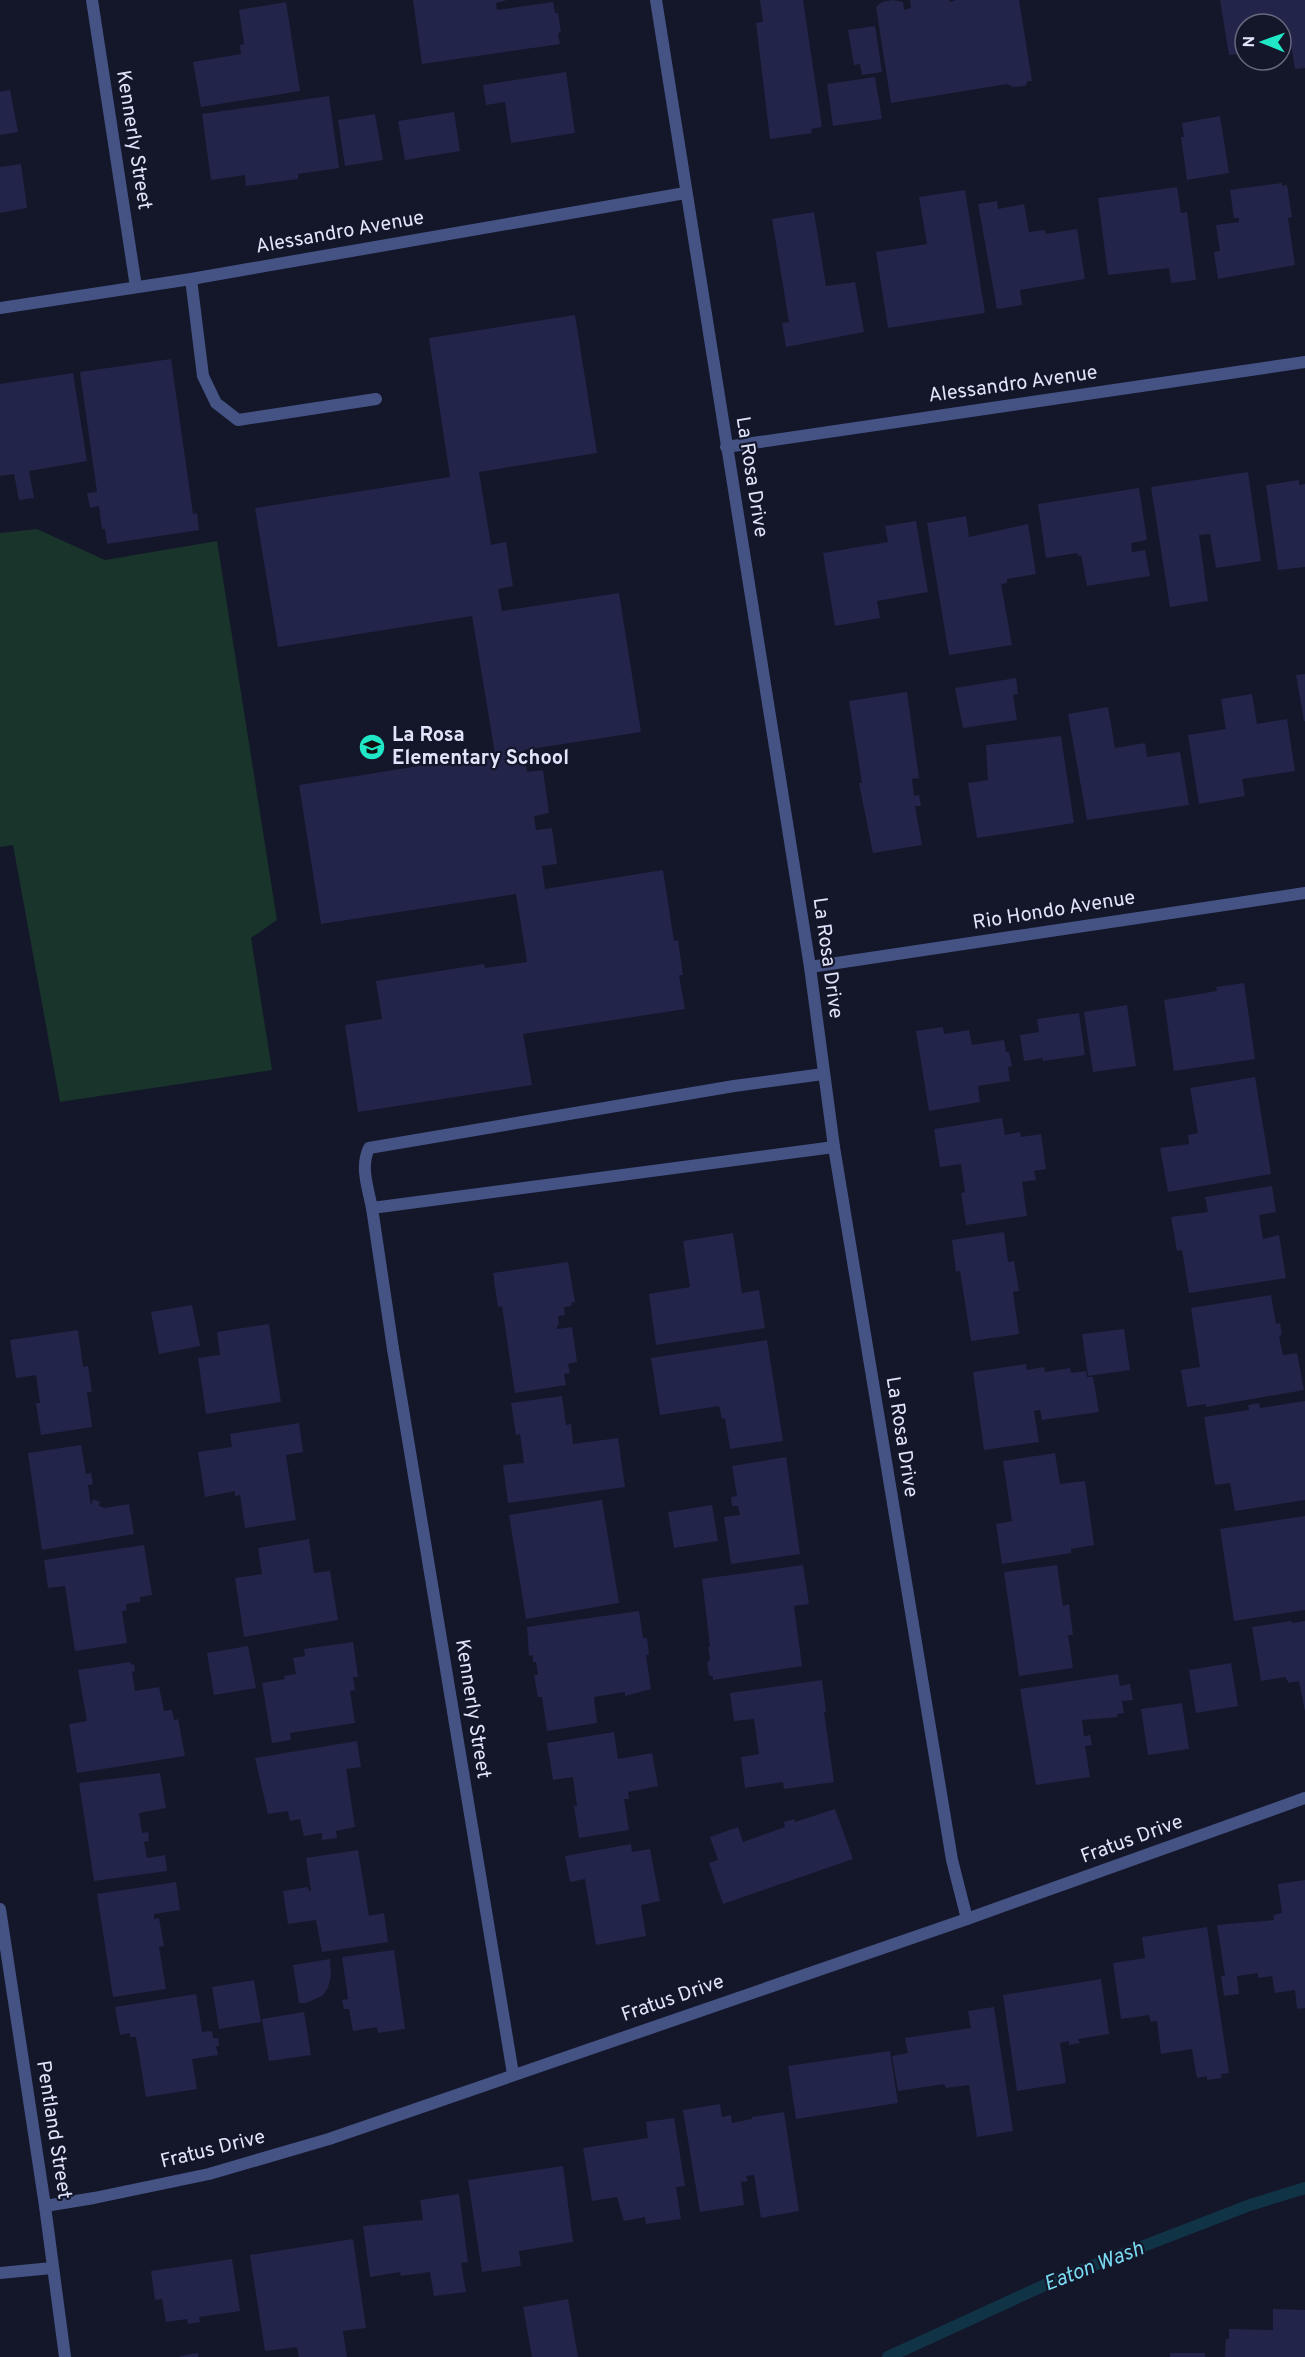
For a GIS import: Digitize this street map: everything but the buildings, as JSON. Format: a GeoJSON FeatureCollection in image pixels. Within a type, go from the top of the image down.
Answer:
{"type":"FeatureCollection","features":[{"type":"Feature","properties":{"kind":"street","name":"Kennerly Street"},"geometry":{"type":"LineString","coordinates":[[92,0],[136,286]]}},
{"type":"Feature","properties":{"kind":"street","name":"La Rosa Drive"},"geometry":{"type":"LineString","coordinates":[[656,0],[810,967],[834,1146],[952,1860],[967,1919]]}},
{"type":"Feature","properties":{"kind":"street","name":"Alessandro Avenue"},"geometry":{"type":"LineString","coordinates":[[0,308],[191,279],[685,193]]}},
{"type":"Feature","properties":{"kind":"street"},"geometry":{"type":"LineString","coordinates":[[191,279],[203,376],[216,403],[238,420],[376,399]]}},
{"type":"Feature","properties":{"kind":"street","name":"Alessandro Avenue"},"geometry":{"type":"LineString","coordinates":[[726,447],[1305,362]]}},
{"type":"Feature","properties":{"kind":"street","name":"Rio Hondo Avenue"},"geometry":{"type":"LineString","coordinates":[[810,967],[1305,893]]}},
{"type":"Feature","properties":{"kind":"street","name":"Kennerly Street"},"geometry":{"type":"LineString","coordinates":[[513,2074],[393,1349],[364,1169],[365,1156],[369,1149],[724,1088],[823,1074]]}},
{"type":"Feature","properties":{"kind":"street"},"geometry":{"type":"LineString","coordinates":[[372,1208],[834,1146]]}},
{"type":"Feature","properties":{"kind":"street","name":"Fratus Drive"},"geometry":{"type":"LineString","coordinates":[[45,2206],[210,2174],[328,2139],[967,1919],[1305,1798]]}},
{"type":"Feature","properties":{"kind":"street","name":"Pentland Street"},"geometry":{"type":"LineString","coordinates":[[0,1909],[45,2206],[65,2357]]}},
{"type":"Feature","properties":{"kind":"street"},"geometry":{"type":"LineString","coordinates":[[0,2273],[52,2268]]}},
{"type":"Feature","properties":{"kind":"green space"},"geometry":{"type":"Polygon","coordinates":[[[37,529],[105,560],[217,541],[277,920],[251,938],[272,1070],[60,1102],[13,845],[0,847],[0,533],[37,529]]]}},
{"type":"Feature","properties":{"kind":"waterway","name":"Eaton Wash"},"geometry":{"type":"LineString","coordinates":[[888,2357],[1058,2279],[1250,2205],[1305,2188]]}},
{"type":"Feature","properties":{"kind":"place","name":"La Rosa Elementary School"},"geometry":{"type":"Point","coordinates":[372,747]}}]}
